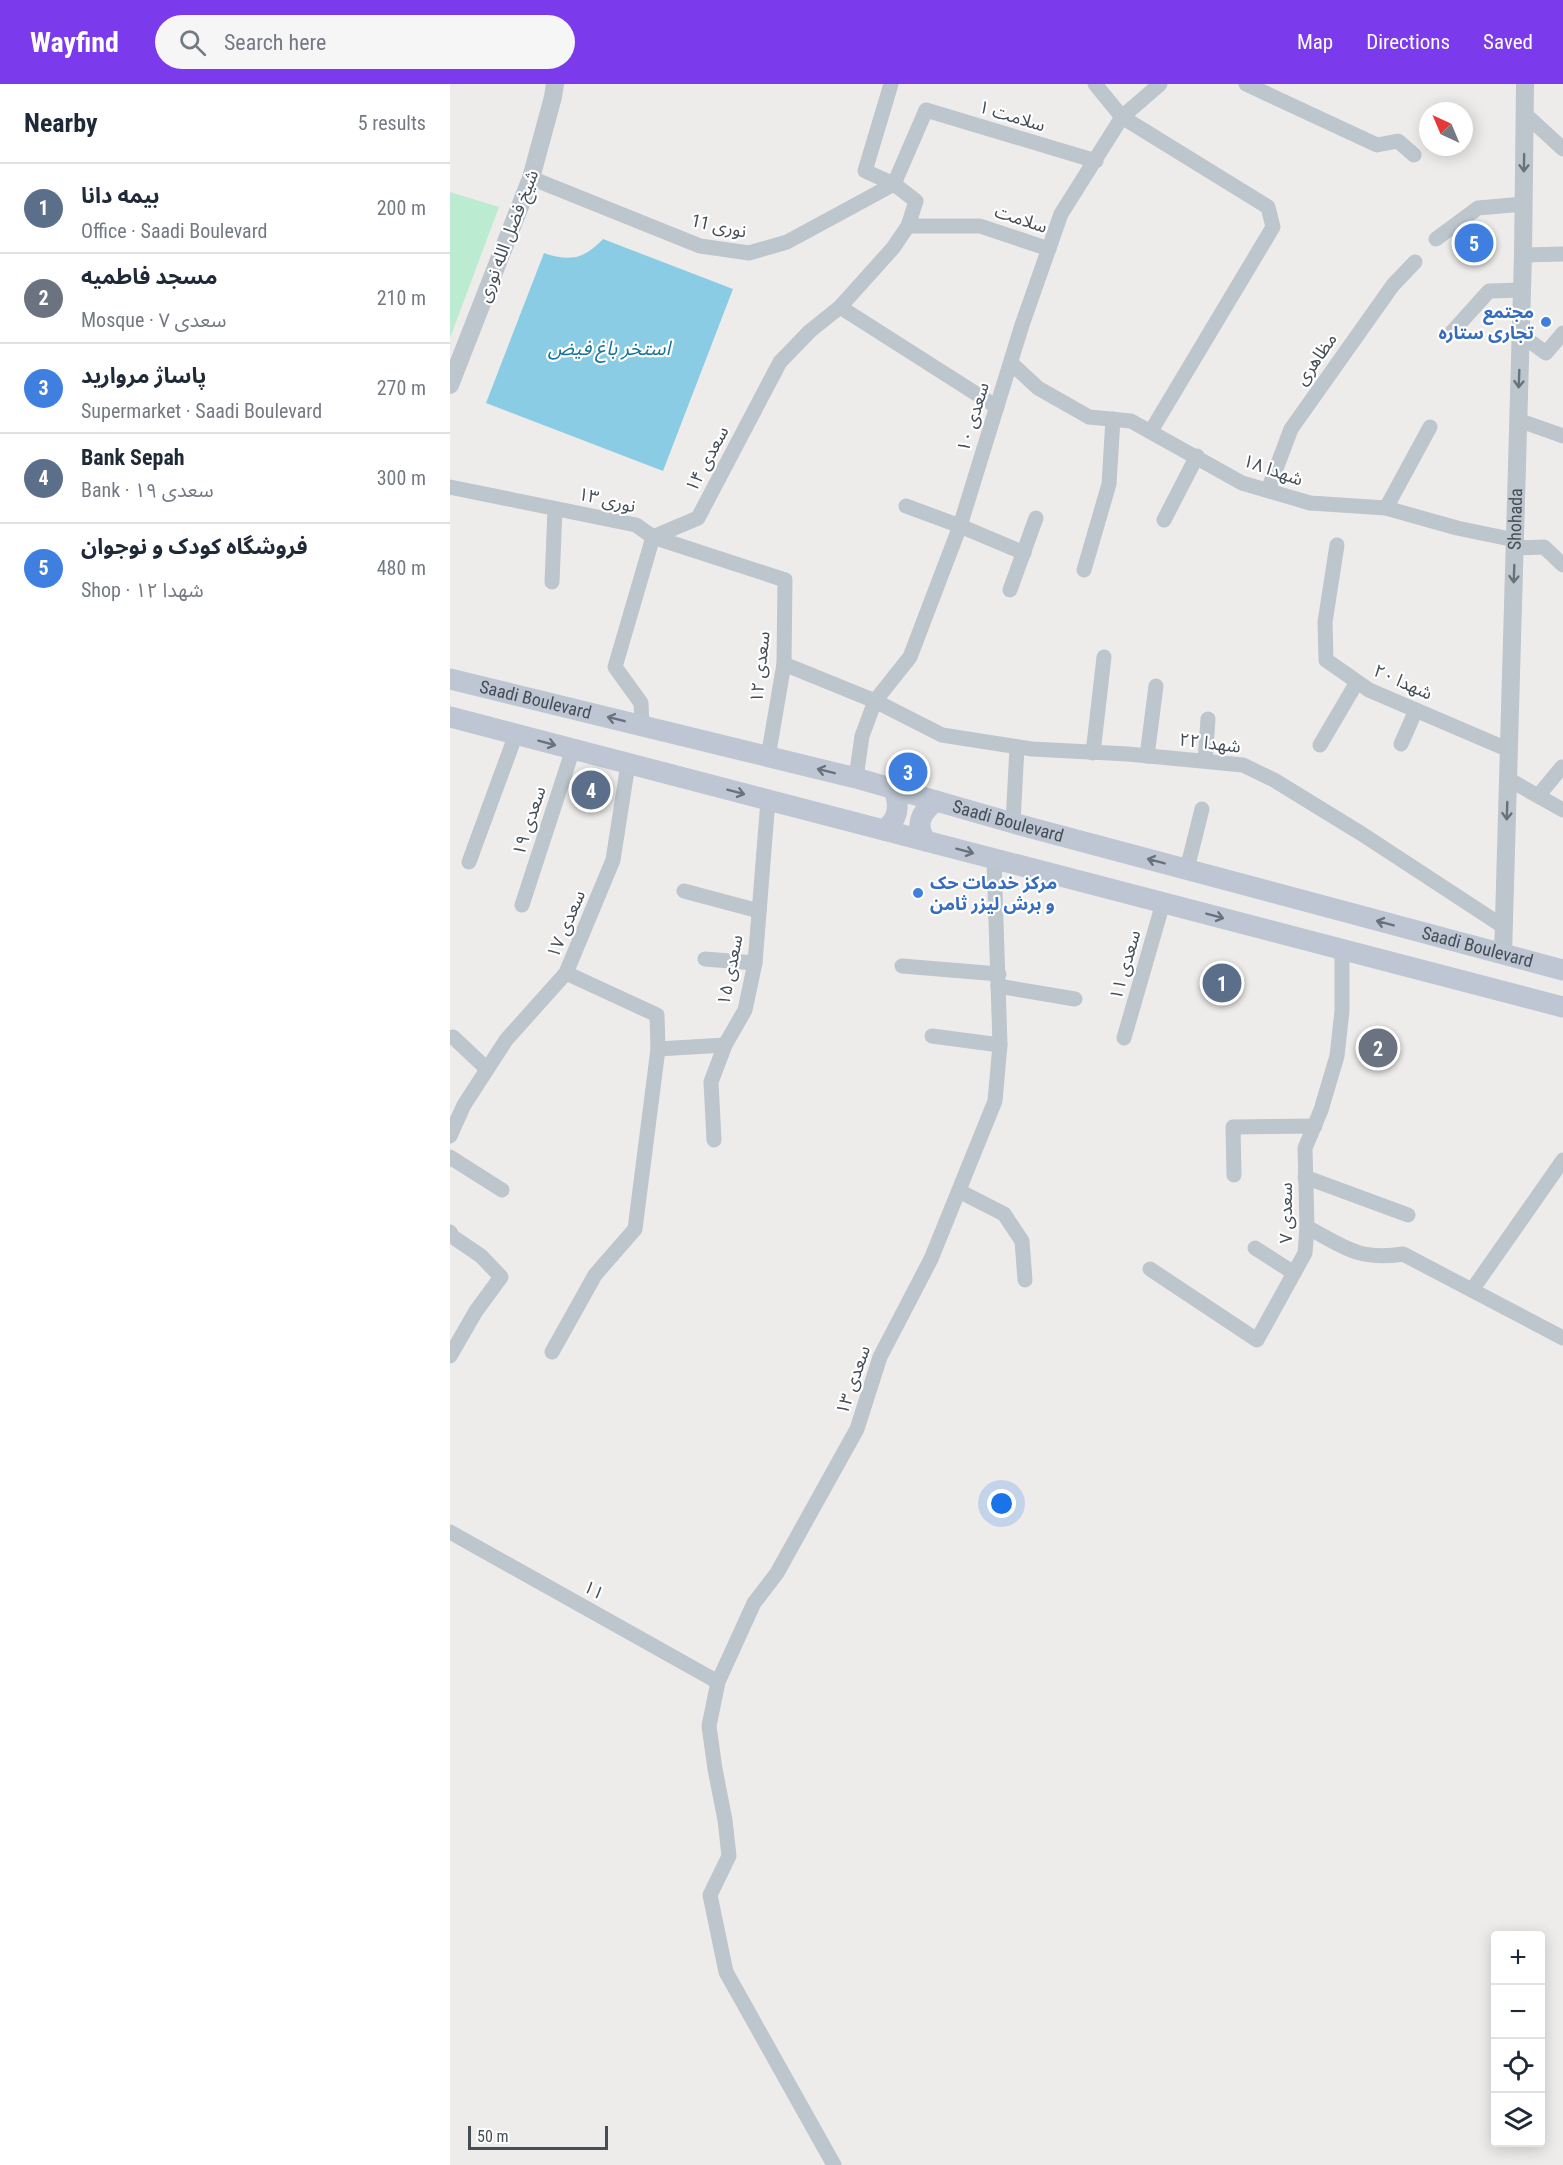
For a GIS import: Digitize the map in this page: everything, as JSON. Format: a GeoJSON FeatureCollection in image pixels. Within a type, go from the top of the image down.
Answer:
{"type":"FeatureCollection","features":[{"type":"Feature","properties":{"kind":"main road","name":"Saadi Boulevard"},"geometry":{"type":"LineString","coordinates":[[450,679],[856,778],[1012,823],[1563,970]]}},
{"type":"Feature","properties":{"kind":"main road","name":"Saadi Boulevard"},"geometry":{"type":"LineString","coordinates":[[450,717],[1563,1007]]}},
{"type":"Feature","properties":{"kind":"main road"},"geometry":{"type":"LineString","coordinates":[[884,830],[896,819],[898,812],[899,804],[894,789]]}},
{"type":"Feature","properties":{"kind":"main road"},"geometry":{"type":"LineString","coordinates":[[926,841],[921,835],[920,820],[922,814],[936,801]]}},
{"type":"Feature","properties":{"kind":"street","name":"شیخ فضل الله نوری"},"geometry":{"type":"LineString","coordinates":[[450,386],[531,178],[548,119],[555,84]]}},
{"type":"Feature","properties":{"kind":"street"},"geometry":{"type":"LineString","coordinates":[[891,84],[865,171],[894,184],[916,201],[908,226]]}},
{"type":"Feature","properties":{"kind":"street"},"geometry":{"type":"LineString","coordinates":[[1095,84],[1122,117],[1268,207],[1273,227],[1150,430]]}},
{"type":"Feature","properties":{"kind":"street","name":"سعدی ۱۰"},"geometry":{"type":"LineString","coordinates":[[856,778],[862,736],[875,701],[910,657],[960,526],[1061,214],[1122,117],[1160,84]]}},
{"type":"Feature","properties":{"kind":"street"},"geometry":{"type":"LineString","coordinates":[[1246,84],[1377,145],[1398,141],[1414,155]]}},
{"type":"Feature","properties":{"kind":"street","name":"Shohada"},"geometry":{"type":"LineString","coordinates":[[1503,954],[1523,255],[1525,84]]}},
{"type":"Feature","properties":{"kind":"street","name":"سلامت ۱"},"geometry":{"type":"LineString","coordinates":[[894,184],[926,110],[1096,160]]}},
{"type":"Feature","properties":{"kind":"street"},"geometry":{"type":"LineString","coordinates":[[1525,114],[1563,149]]}},
{"type":"Feature","properties":{"kind":"street","name":"نوری 11"},"geometry":{"type":"LineString","coordinates":[[531,178],[700,246],[749,253],[787,242],[894,184]]}},
{"type":"Feature","properties":{"kind":"street"},"geometry":{"type":"LineString","coordinates":[[1436,239],[1478,208],[1524,204]]}},
{"type":"Feature","properties":{"kind":"street","name":"سلامت"},"geometry":{"type":"LineString","coordinates":[[908,226],[980,226],[1049,249]]}},
{"type":"Feature","properties":{"kind":"street","name":"سعدی ۱۴"},"geometry":{"type":"LineString","coordinates":[[653,537],[698,518],[780,362],[810,331],[840,307],[893,249],[908,226]]}},
{"type":"Feature","properties":{"kind":"street"},"geometry":{"type":"LineString","coordinates":[[1523,255],[1563,254]]}},
{"type":"Feature","properties":{"kind":"street","name":"مظاهری"},"geometry":{"type":"LineString","coordinates":[[1268,490],[1291,429],[1393,285],[1414,262]]}},
{"type":"Feature","properties":{"kind":"street"},"geometry":{"type":"LineString","coordinates":[[1452,332],[1489,291],[1522,290]]}},
{"type":"Feature","properties":{"kind":"street"},"geometry":{"type":"LineString","coordinates":[[840,307],[997,407]]}},
{"type":"Feature","properties":{"kind":"street"},"geometry":{"type":"LineString","coordinates":[[1521,334],[1546,353],[1563,333]]}},
{"type":"Feature","properties":{"kind":"street","name":"شهدا ۱۸"},"geometry":{"type":"LineString","coordinates":[[1011,363],[1038,388],[1089,417],[1131,421],[1242,483],[1310,503],[1386,508],[1514,544],[1544,547],[1563,565]]}},
{"type":"Feature","properties":{"kind":"street"},"geometry":{"type":"LineString","coordinates":[[1084,570],[1109,484],[1113,419]]}},
{"type":"Feature","properties":{"kind":"street"},"geometry":{"type":"LineString","coordinates":[[1518,420],[1563,436]]}},
{"type":"Feature","properties":{"kind":"street"},"geometry":{"type":"LineString","coordinates":[[1386,508],[1430,427]]}},
{"type":"Feature","properties":{"kind":"street"},"geometry":{"type":"LineString","coordinates":[[1164,520],[1197,456]]}},
{"type":"Feature","properties":{"kind":"street","name":"نوری ۱۳"},"geometry":{"type":"LineString","coordinates":[[450,487],[636,525],[653,537],[784,580]]}},
{"type":"Feature","properties":{"kind":"street"},"geometry":{"type":"LineString","coordinates":[[906,507],[960,526],[1024,553]]}},
{"type":"Feature","properties":{"kind":"street"},"geometry":{"type":"LineString","coordinates":[[552,582],[555,509]]}},
{"type":"Feature","properties":{"kind":"street"},"geometry":{"type":"LineString","coordinates":[[1010,590],[1036,518]]}},
{"type":"Feature","properties":{"kind":"street"},"geometry":{"type":"LineString","coordinates":[[642,726],[641,703],[615,667],[653,537]]}},
{"type":"Feature","properties":{"kind":"street","name":"شهدا ۲۰"},"geometry":{"type":"LineString","coordinates":[[1337,545],[1325,621],[1326,660],[1369,690],[1509,750]]}},
{"type":"Feature","properties":{"kind":"street","name":"سعدی ۱۲"},"geometry":{"type":"LineString","coordinates":[[768,757],[784,664],[784,580]]}},
{"type":"Feature","properties":{"kind":"street"},"geometry":{"type":"LineString","coordinates":[[1093,753],[1104,657]]}},
{"type":"Feature","properties":{"kind":"street","name":"شهدا ۲۲"},"geometry":{"type":"LineString","coordinates":[[784,664],[875,701],[942,735],[1017,747],[1243,765],[1274,780],[1504,927]]}},
{"type":"Feature","properties":{"kind":"street"},"geometry":{"type":"LineString","coordinates":[[1320,745],[1357,682]]}},
{"type":"Feature","properties":{"kind":"street"},"geometry":{"type":"LineString","coordinates":[[1147,756],[1156,686]]}},
{"type":"Feature","properties":{"kind":"street"},"geometry":{"type":"LineString","coordinates":[[1401,744],[1416,710]]}},
{"type":"Feature","properties":{"kind":"street"},"geometry":{"type":"LineString","coordinates":[[1205,761],[1208,719]]}},
{"type":"Feature","properties":{"kind":"street"},"geometry":{"type":"LineString","coordinates":[[469,862],[516,734]]}},
{"type":"Feature","properties":{"kind":"street"},"geometry":{"type":"LineString","coordinates":[[1012,823],[1017,747]]}},
{"type":"Feature","properties":{"kind":"street","name":"سعدی ۱۹"},"geometry":{"type":"LineString","coordinates":[[522,905],[573,749]]}},
{"type":"Feature","properties":{"kind":"street","name":"سعدی ۱۷"},"geometry":{"type":"LineString","coordinates":[[450,1136],[464,1105],[506,1040],[566,973],[613,860],[628,764]]}},
{"type":"Feature","properties":{"kind":"street"},"geometry":{"type":"LineString","coordinates":[[1538,796],[1563,768]]}},
{"type":"Feature","properties":{"kind":"street"},"geometry":{"type":"LineString","coordinates":[[1508,779],[1563,810]]}},
{"type":"Feature","properties":{"kind":"street","name":"سعدی ۱۵"},"geometry":{"type":"LineString","coordinates":[[714,1140],[711,1082],[725,1045],[745,1010],[755,963],[768,800]]}},
{"type":"Feature","properties":{"kind":"street"},"geometry":{"type":"LineString","coordinates":[[1186,869],[1202,809]]}},
{"type":"Feature","properties":{"kind":"street","name":"سعدی ۱۳"},"geometry":{"type":"LineString","coordinates":[[834,2165],[726,1972],[710,1895],[729,1856],[726,1820],[709,1726],[718,1682],[754,1603],[777,1573],[857,1429],[880,1358],[931,1259],[995,1101],[1000,1045],[994,859]]}},
{"type":"Feature","properties":{"kind":"street"},"geometry":{"type":"LineString","coordinates":[[684,891],[759,911]]}},
{"type":"Feature","properties":{"kind":"street","name":"سعدی ۱۱"},"geometry":{"type":"LineString","coordinates":[[1124,1038],[1163,903]]}},
{"type":"Feature","properties":{"kind":"street","name":"سعدی ۷"},"geometry":{"type":"LineString","coordinates":[[1150,1269],[1257,1340],[1305,1253],[1307,1227],[1305,1148],[1337,1056],[1342,1011],[1342,950]]}},
{"type":"Feature","properties":{"kind":"street"},"geometry":{"type":"LineString","coordinates":[[705,959],[755,963]]}},
{"type":"Feature","properties":{"kind":"street"},"geometry":{"type":"LineString","coordinates":[[902,966],[999,980],[1075,999]]}},
{"type":"Feature","properties":{"kind":"street"},"geometry":{"type":"LineString","coordinates":[[552,1352],[595,1275],[635,1229],[658,1049],[657,1015],[566,973]]}},
{"type":"Feature","properties":{"kind":"street"},"geometry":{"type":"LineString","coordinates":[[932,1036],[1000,1045]]}},
{"type":"Feature","properties":{"kind":"street"},"geometry":{"type":"LineString","coordinates":[[453,1037],[487,1069]]}},
{"type":"Feature","properties":{"kind":"street"},"geometry":{"type":"LineString","coordinates":[[658,1049],[725,1045]]}},
{"type":"Feature","properties":{"kind":"street"},"geometry":{"type":"LineString","coordinates":[[1234,1175],[1233,1127],[1314,1126]]}},
{"type":"Feature","properties":{"kind":"street"},"geometry":{"type":"LineString","coordinates":[[450,1157],[502,1190]]}},
{"type":"Feature","properties":{"kind":"street"},"geometry":{"type":"LineString","coordinates":[[1472,1290],[1563,1160]]}},
{"type":"Feature","properties":{"kind":"street"},"geometry":{"type":"LineString","coordinates":[[1305,1177],[1408,1215]]}},
{"type":"Feature","properties":{"kind":"street"},"geometry":{"type":"LineString","coordinates":[[959,1191],[1004,1214],[1022,1240],[1025,1280]]}},
{"type":"Feature","properties":{"kind":"street"},"geometry":{"type":"LineString","coordinates":[[1307,1227],[1356,1253],[1384,1257],[1403,1254],[1563,1338]]}},
{"type":"Feature","properties":{"kind":"street"},"geometry":{"type":"LineString","coordinates":[[450,1232],[453,1237],[482,1256],[501,1278],[476,1311],[450,1356]]}},
{"type":"Feature","properties":{"kind":"street"},"geometry":{"type":"LineString","coordinates":[[1255,1248],[1294,1273]]}},
{"type":"Feature","properties":{"kind":"street","name":"۱۱"},"geometry":{"type":"LineString","coordinates":[[450,1532],[718,1682]]}},
{"type":"Feature","properties":{"kind":"green space"},"geometry":{"type":"Polygon","coordinates":[[[450,192],[499,207],[450,338],[450,192]]]}},
{"type":"Feature","properties":{"kind":"water","name":"استخر باغ فیض"},"geometry":{"type":"Polygon","coordinates":[[[603,239],[733,289],[663,471],[486,403],[544,253],[569,258],[576,257],[589,251],[603,239]]]}},
{"type":"Feature","properties":{"kind":"place","name":"فروشگاه کودک و نوجوان"},"geometry":{"type":"Point","coordinates":[1474,243]}},
{"type":"Feature","properties":{"kind":"place","name":"مجتمع تجاری ستاره"},"geometry":{"type":"Point","coordinates":[1546,322]}},
{"type":"Feature","properties":{"kind":"place","name":"پاساژ مروارید"},"geometry":{"type":"Point","coordinates":[908,772]}},
{"type":"Feature","properties":{"kind":"place","name":"Bank Sepah"},"geometry":{"type":"Point","coordinates":[591,790]}},
{"type":"Feature","properties":{"kind":"place","name":"مرکز خدمات حک و برش لیزر ثامن"},"geometry":{"type":"Point","coordinates":[918,893]}},
{"type":"Feature","properties":{"kind":"place","name":"بیمه دانا"},"geometry":{"type":"Point","coordinates":[1222,983]}},
{"type":"Feature","properties":{"kind":"place","name":"مسجد فاطمیه"},"geometry":{"type":"Point","coordinates":[1378,1048]}}]}
